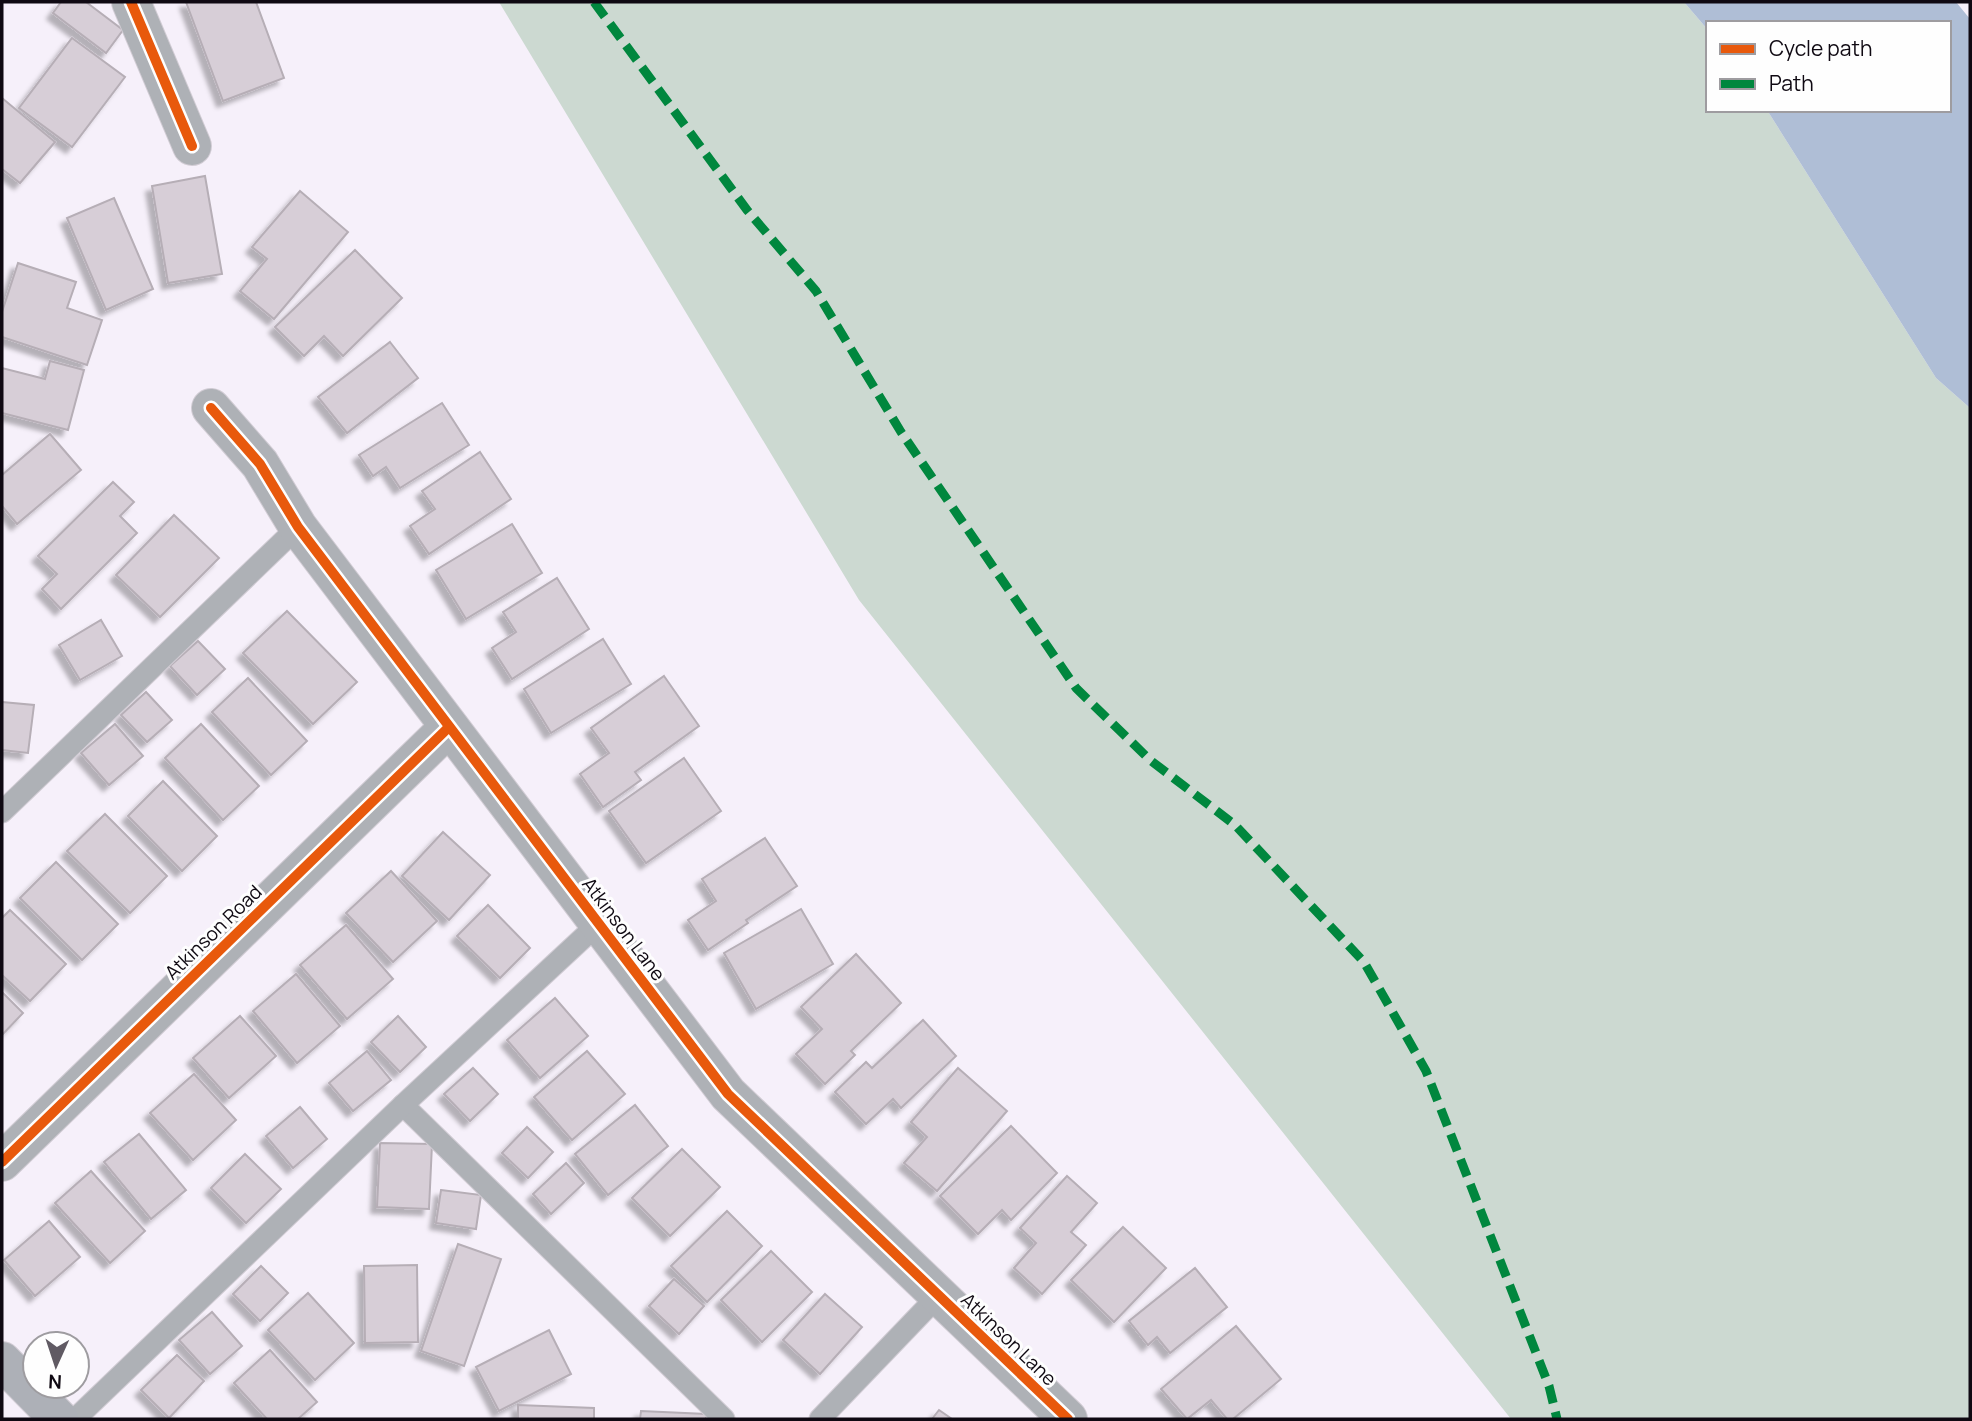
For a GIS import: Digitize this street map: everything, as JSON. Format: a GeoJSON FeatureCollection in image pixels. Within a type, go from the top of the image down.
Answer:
{"type":"FeatureCollection","features":[{"type":"Feature","properties":{"kind":"street"},"geometry":{"type":"LineString","coordinates":[[131,2],[192,146]]}},
{"type":"Feature","properties":{"kind":"street","name":"Atkinson Lane"},"geometry":{"type":"LineString","coordinates":[[211,408],[260,464],[298,527],[728,1094],[1068,1419]]}},
{"type":"Feature","properties":{"kind":"street","name":"Atkinson Road"},"geometry":{"type":"LineString","coordinates":[[2,1162],[449,727]]}},
{"type":"Feature","properties":{"kind":"street"},"geometry":{"type":"LineString","coordinates":[[2,1361],[59,1419]]}},
{"type":"Feature","properties":{"kind":"lane"},"geometry":{"type":"LineString","coordinates":[[2,812],[298,527]]}},
{"type":"Feature","properties":{"kind":"lane"},"geometry":{"type":"LineString","coordinates":[[75,1419],[403,1105],[598,924]]}},
{"type":"Feature","properties":{"kind":"lane"},"geometry":{"type":"LineString","coordinates":[[403,1105],[724,1419]]}},
{"type":"Feature","properties":{"kind":"lane"},"geometry":{"type":"LineString","coordinates":[[821,1419],[938,1296]]}},
{"type":"Feature","properties":{"kind":"shaded area"},"geometry":{"type":"Polygon","coordinates":[[[499,2],[1684,2],[1706,28],[1706,112],[1768,112],[1936,378],[1970,408],[1970,1419],[1511,1419],[859,600],[499,2]]]}},
{"type":"Feature","properties":{"kind":"water"},"geometry":{"type":"Polygon","coordinates":[[[1684,2],[1956,2],[1970,19],[1970,408],[1936,378],[1768,112],[1951,112],[1951,21],[1706,21],[1706,28],[1684,2]]]}},
{"type":"Feature","properties":{"kind":"building"},"geometry":{"type":"Polygon","coordinates":[[[61,2],[86,2],[123,30],[106,53],[53,13],[61,2]]]}},
{"type":"Feature","properties":{"kind":"building"},"geometry":{"type":"Polygon","coordinates":[[[186,2],[256,2],[284,78],[223,101],[186,2]]]}},
{"type":"Feature","properties":{"kind":"building"},"geometry":{"type":"Polygon","coordinates":[[[72,38],[125,77],[72,147],[19,108],[72,38]]]}},
{"type":"Feature","properties":{"kind":"building"},"geometry":{"type":"Polygon","coordinates":[[[2,98],[55,142],[20,183],[2,169],[2,98]]]}},
{"type":"Feature","properties":{"kind":"building"},"geometry":{"type":"Polygon","coordinates":[[[205,176],[222,274],[168,283],[152,186],[205,176]]]}},
{"type":"Feature","properties":{"kind":"building"},"geometry":{"type":"Polygon","coordinates":[[[300,191],[348,232],[274,319],[240,291],[267,259],[252,247],[300,191]]]}},
{"type":"Feature","properties":{"kind":"building"},"geometry":{"type":"Polygon","coordinates":[[[114,198],[153,289],[106,310],[67,218],[114,198]]]}},
{"type":"Feature","properties":{"kind":"building"},"geometry":{"type":"Polygon","coordinates":[[[355,250],[402,298],[343,356],[324,336],[304,356],[275,327],[355,250]]]}},
{"type":"Feature","properties":{"kind":"building"},"geometry":{"type":"Polygon","coordinates":[[[18,263],[76,282],[67,308],[102,320],[87,365],[2,337],[2,312],[18,263]]]}},
{"type":"Feature","properties":{"kind":"building"},"geometry":{"type":"Polygon","coordinates":[[[390,342],[418,378],[347,433],[318,397],[390,342]]]}},
{"type":"Feature","properties":{"kind":"building"},"geometry":{"type":"Polygon","coordinates":[[[50,361],[84,370],[68,430],[2,413],[2,368],[45,379],[50,361]]]}},
{"type":"Feature","properties":{"kind":"building"},"geometry":{"type":"Polygon","coordinates":[[[442,403],[469,445],[400,488],[386,467],[373,476],[359,455],[442,403]]]}},
{"type":"Feature","properties":{"kind":"building"},"geometry":{"type":"Polygon","coordinates":[[[50,434],[81,470],[17,524],[2,506],[2,475],[50,434]]]}},
{"type":"Feature","properties":{"kind":"building"},"geometry":{"type":"Polygon","coordinates":[[[480,452],[511,499],[429,554],[410,526],[435,509],[422,491],[480,452]]]}},
{"type":"Feature","properties":{"kind":"building"},"geometry":{"type":"Polygon","coordinates":[[[113,482],[134,502],[120,516],[137,533],[61,609],[42,589],[57,574],[38,556],[113,482]]]}},
{"type":"Feature","properties":{"kind":"building"},"geometry":{"type":"Polygon","coordinates":[[[174,515],[219,558],[160,617],[116,575],[174,515]]]}},
{"type":"Feature","properties":{"kind":"building"},"geometry":{"type":"Polygon","coordinates":[[[512,524],[542,573],[466,619],[436,570],[512,524]]]}},
{"type":"Feature","properties":{"kind":"building"},"geometry":{"type":"Polygon","coordinates":[[[557,578],[589,629],[512,679],[492,648],[516,632],[503,612],[557,578]]]}},
{"type":"Feature","properties":{"kind":"building"},"geometry":{"type":"Polygon","coordinates":[[[287,611],[357,682],[313,724],[243,653],[287,611]]]}},
{"type":"Feature","properties":{"kind":"building"},"geometry":{"type":"Polygon","coordinates":[[[101,620],[122,656],[80,680],[59,645],[101,620]]]}},
{"type":"Feature","properties":{"kind":"building"},"geometry":{"type":"Polygon","coordinates":[[[603,639],[631,684],[551,733],[524,689],[603,639]]]}},
{"type":"Feature","properties":{"kind":"building"},"geometry":{"type":"Polygon","coordinates":[[[198,641],[225,669],[197,695],[170,666],[198,641]]]}},
{"type":"Feature","properties":{"kind":"building"},"geometry":{"type":"Polygon","coordinates":[[[664,676],[699,726],[635,772],[641,780],[603,807],[580,774],[609,753],[591,728],[664,676]]]}},
{"type":"Feature","properties":{"kind":"building"},"geometry":{"type":"Polygon","coordinates":[[[248,678],[307,741],[271,775],[212,712],[248,678]]]}},
{"type":"Feature","properties":{"kind":"building"},"geometry":{"type":"Polygon","coordinates":[[[146,692],[172,720],[147,742],[121,715],[146,692]]]}},
{"type":"Feature","properties":{"kind":"building"},"geometry":{"type":"Polygon","coordinates":[[[2,702],[34,705],[28,753],[2,750],[2,702]]]}},
{"type":"Feature","properties":{"kind":"building"},"geometry":{"type":"Polygon","coordinates":[[[115,724],[143,756],[109,785],[81,753],[115,724]]]}},
{"type":"Feature","properties":{"kind":"building"},"geometry":{"type":"Polygon","coordinates":[[[201,724],[259,786],[223,820],[165,758],[201,724]]]}},
{"type":"Feature","properties":{"kind":"building"},"geometry":{"type":"Polygon","coordinates":[[[684,758],[721,811],[646,863],[609,811],[684,758]]]}},
{"type":"Feature","properties":{"kind":"building"},"geometry":{"type":"Polygon","coordinates":[[[163,781],[217,836],[182,871],[128,816],[163,781]]]}},
{"type":"Feature","properties":{"kind":"building"},"geometry":{"type":"Polygon","coordinates":[[[105,814],[167,876],[130,913],[67,851],[105,814]]]}},
{"type":"Feature","properties":{"kind":"building"},"geometry":{"type":"Polygon","coordinates":[[[443,832],[490,875],[449,920],[402,876],[443,832]]]}},
{"type":"Feature","properties":{"kind":"building"},"geometry":{"type":"Polygon","coordinates":[[[765,838],[797,886],[746,920],[748,923],[708,950],[688,920],[716,901],[702,879],[765,838]]]}},
{"type":"Feature","properties":{"kind":"building"},"geometry":{"type":"Polygon","coordinates":[[[56,862],[118,924],[82,960],[20,898],[56,862]]]}},
{"type":"Feature","properties":{"kind":"building"},"geometry":{"type":"Polygon","coordinates":[[[391,871],[437,921],[393,962],[346,913],[391,871]]]}},
{"type":"Feature","properties":{"kind":"building"},"geometry":{"type":"Polygon","coordinates":[[[488,905],[530,948],[500,978],[457,936],[488,905]]]}},
{"type":"Feature","properties":{"kind":"building"},"geometry":{"type":"Polygon","coordinates":[[[801,909],[833,964],[756,1009],[724,953],[801,909]]]}},
{"type":"Feature","properties":{"kind":"building"},"geometry":{"type":"Polygon","coordinates":[[[10,910],[66,964],[30,1001],[2,975],[2,918],[10,910]]]}},
{"type":"Feature","properties":{"kind":"building"},"geometry":{"type":"Polygon","coordinates":[[[346,925],[393,979],[347,1019],[300,965],[346,925]]]}},
{"type":"Feature","properties":{"kind":"building"},"geometry":{"type":"Polygon","coordinates":[[[856,954],[901,1003],[851,1051],[855,1055],[825,1084],[796,1054],[822,1029],[801,1007],[856,954]]]}},
{"type":"Feature","properties":{"kind":"building"},"geometry":{"type":"Polygon","coordinates":[[[296,974],[340,1026],[297,1063],[253,1011],[296,974]]]}},
{"type":"Feature","properties":{"kind":"building"},"geometry":{"type":"Polygon","coordinates":[[[2,992],[23,1013],[2,1035],[2,992]]]}},
{"type":"Feature","properties":{"kind":"building"},"geometry":{"type":"Polygon","coordinates":[[[555,998],[588,1036],[540,1078],[507,1040],[555,998]]]}},
{"type":"Feature","properties":{"kind":"building"},"geometry":{"type":"Polygon","coordinates":[[[240,1016],[276,1056],[229,1098],[193,1058],[240,1016]]]}},
{"type":"Feature","properties":{"kind":"building"},"geometry":{"type":"Polygon","coordinates":[[[398,1016],[426,1047],[400,1072],[371,1042],[398,1016]]]}},
{"type":"Feature","properties":{"kind":"building"},"geometry":{"type":"Polygon","coordinates":[[[923,1020],[956,1056],[901,1108],[893,1099],[866,1124],[835,1092],[866,1062],[872,1068],[923,1020]]]}},
{"type":"Feature","properties":{"kind":"building"},"geometry":{"type":"Polygon","coordinates":[[[367,1051],[391,1080],[353,1111],[329,1083],[367,1051]]]}},
{"type":"Feature","properties":{"kind":"building"},"geometry":{"type":"Polygon","coordinates":[[[587,1051],[625,1094],[572,1140],[534,1097],[587,1051]]]}},
{"type":"Feature","properties":{"kind":"building"},"geometry":{"type":"Polygon","coordinates":[[[473,1068],[498,1094],[470,1121],[444,1094],[473,1068]]]}},
{"type":"Feature","properties":{"kind":"building"},"geometry":{"type":"Polygon","coordinates":[[[958,1068],[1007,1111],[937,1191],[904,1163],[927,1137],[911,1122],[958,1068]]]}},
{"type":"Feature","properties":{"kind":"building"},"geometry":{"type":"Polygon","coordinates":[[[194,1074],[236,1120],[193,1160],[150,1113],[194,1074]]]}},
{"type":"Feature","properties":{"kind":"building"},"geometry":{"type":"Polygon","coordinates":[[[635,1105],[668,1146],[608,1195],[575,1154],[635,1105]]]}},
{"type":"Feature","properties":{"kind":"building"},"geometry":{"type":"Polygon","coordinates":[[[300,1107],[327,1139],[293,1168],[266,1136],[300,1107]]]}},
{"type":"Feature","properties":{"kind":"building"},"geometry":{"type":"Polygon","coordinates":[[[1011,1126],[1057,1173],[1011,1220],[1002,1210],[978,1234],[940,1196],[1011,1126]]]}},
{"type":"Feature","properties":{"kind":"building"},"geometry":{"type":"Polygon","coordinates":[[[527,1127],[553,1152],[528,1178],[502,1153],[527,1127]]]}},
{"type":"Feature","properties":{"kind":"building"},"geometry":{"type":"Polygon","coordinates":[[[139,1134],[186,1190],[151,1219],[104,1162],[139,1134]]]}},
{"type":"Feature","properties":{"kind":"building"},"geometry":{"type":"Polygon","coordinates":[[[380,1143],[432,1144],[429,1209],[377,1207],[380,1143]]]}},
{"type":"Feature","properties":{"kind":"building"},"geometry":{"type":"Polygon","coordinates":[[[682,1149],[720,1187],[670,1236],[632,1198],[682,1149]]]}},
{"type":"Feature","properties":{"kind":"building"},"geometry":{"type":"Polygon","coordinates":[[[245,1154],[281,1189],[246,1223],[211,1188],[245,1154]]]}},
{"type":"Feature","properties":{"kind":"building"},"geometry":{"type":"Polygon","coordinates":[[[566,1163],[584,1183],[551,1214],[533,1194],[566,1163]]]}},
{"type":"Feature","properties":{"kind":"building"},"geometry":{"type":"Polygon","coordinates":[[[91,1171],[145,1231],[110,1263],[55,1203],[91,1171]]]}},
{"type":"Feature","properties":{"kind":"building"},"geometry":{"type":"Polygon","coordinates":[[[1067,1176],[1097,1203],[1071,1232],[1086,1245],[1042,1294],[1014,1268],[1036,1243],[1020,1228],[1067,1176]]]}},
{"type":"Feature","properties":{"kind":"building"},"geometry":{"type":"Polygon","coordinates":[[[441,1190],[481,1195],[476,1229],[436,1223],[441,1190]]]}},
{"type":"Feature","properties":{"kind":"building"},"geometry":{"type":"Polygon","coordinates":[[[727,1211],[762,1246],[707,1302],[671,1266],[727,1211]]]}},
{"type":"Feature","properties":{"kind":"building"},"geometry":{"type":"Polygon","coordinates":[[[49,1221],[80,1257],[35,1296],[4,1260],[49,1221]]]}},
{"type":"Feature","properties":{"kind":"building"},"geometry":{"type":"Polygon","coordinates":[[[1123,1227],[1166,1268],[1114,1322],[1071,1280],[1123,1227]]]}},
{"type":"Feature","properties":{"kind":"building"},"geometry":{"type":"Polygon","coordinates":[[[458,1244],[501,1259],[464,1366],[421,1351],[458,1244]]]}},
{"type":"Feature","properties":{"kind":"building"},"geometry":{"type":"Polygon","coordinates":[[[771,1251],[812,1292],[762,1342],[721,1300],[771,1251]]]}},
{"type":"Feature","properties":{"kind":"building"},"geometry":{"type":"Polygon","coordinates":[[[417,1265],[418,1342],[365,1343],[364,1266],[417,1265]]]}},
{"type":"Feature","properties":{"kind":"building"},"geometry":{"type":"Polygon","coordinates":[[[261,1266],[288,1293],[260,1321],[233,1294],[261,1266]]]}},
{"type":"Feature","properties":{"kind":"building"},"geometry":{"type":"Polygon","coordinates":[[[1195,1268],[1227,1307],[1170,1353],[1157,1337],[1148,1345],[1129,1321],[1195,1268]]]}},
{"type":"Feature","properties":{"kind":"building"},"geometry":{"type":"Polygon","coordinates":[[[674,1279],[704,1306],[679,1334],[649,1306],[674,1279]]]}},
{"type":"Feature","properties":{"kind":"building"},"geometry":{"type":"Polygon","coordinates":[[[308,1293],[354,1343],[315,1380],[268,1330],[308,1293]]]}},
{"type":"Feature","properties":{"kind":"building"},"geometry":{"type":"Polygon","coordinates":[[[825,1294],[862,1327],[820,1374],[783,1340],[825,1294]]]}},
{"type":"Feature","properties":{"kind":"building"},"geometry":{"type":"Polygon","coordinates":[[[212,1312],[242,1346],[210,1374],[179,1340],[212,1312]]]}},
{"type":"Feature","properties":{"kind":"building"},"geometry":{"type":"Polygon","coordinates":[[[1236,1326],[1281,1379],[1233,1419],[1227,1419],[1211,1400],[1187,1419],[1161,1389],[1236,1326]]]}},
{"type":"Feature","properties":{"kind":"building"},"geometry":{"type":"Polygon","coordinates":[[[549,1330],[571,1374],[499,1411],[476,1367],[549,1330]]]}},
{"type":"Feature","properties":{"kind":"building"},"geometry":{"type":"Polygon","coordinates":[[[270,1350],[317,1402],[298,1419],[267,1419],[234,1383],[270,1350]]]}},
{"type":"Feature","properties":{"kind":"building"},"geometry":{"type":"Polygon","coordinates":[[[177,1355],[204,1381],[169,1418],[141,1390],[177,1355]]]}},
{"type":"Feature","properties":{"kind":"building"},"geometry":{"type":"Polygon","coordinates":[[[518,1405],[594,1408],[594,1419],[518,1419],[518,1405]]]}},
{"type":"Feature","properties":{"kind":"building"},"geometry":{"type":"Polygon","coordinates":[[[939,1410],[952,1419],[932,1419],[939,1410]]]}},
{"type":"Feature","properties":{"kind":"building"},"geometry":{"type":"Polygon","coordinates":[[[641,1411],[706,1414],[706,1419],[640,1419],[641,1411]]]}},
{"type":"Feature","properties":{"kind":"marked path"},"geometry":{"type":"LineString","coordinates":[[594,2],[747,210],[816,291],[901,432],[1076,688],[1150,760],[1235,825],[1364,962],[1426,1071],[1549,1386],[1557,1419]]}},
{"type":"Feature","properties":{"kind":"cycle path"},"geometry":{"type":"LineString","coordinates":[[131,2],[192,146]]}},
{"type":"Feature","properties":{"kind":"cycle path"},"geometry":{"type":"LineString","coordinates":[[211,408],[260,464],[298,527],[728,1094],[1068,1419]]}},
{"type":"Feature","properties":{"kind":"cycle path"},"geometry":{"type":"LineString","coordinates":[[2,1162],[449,727]]}}]}
